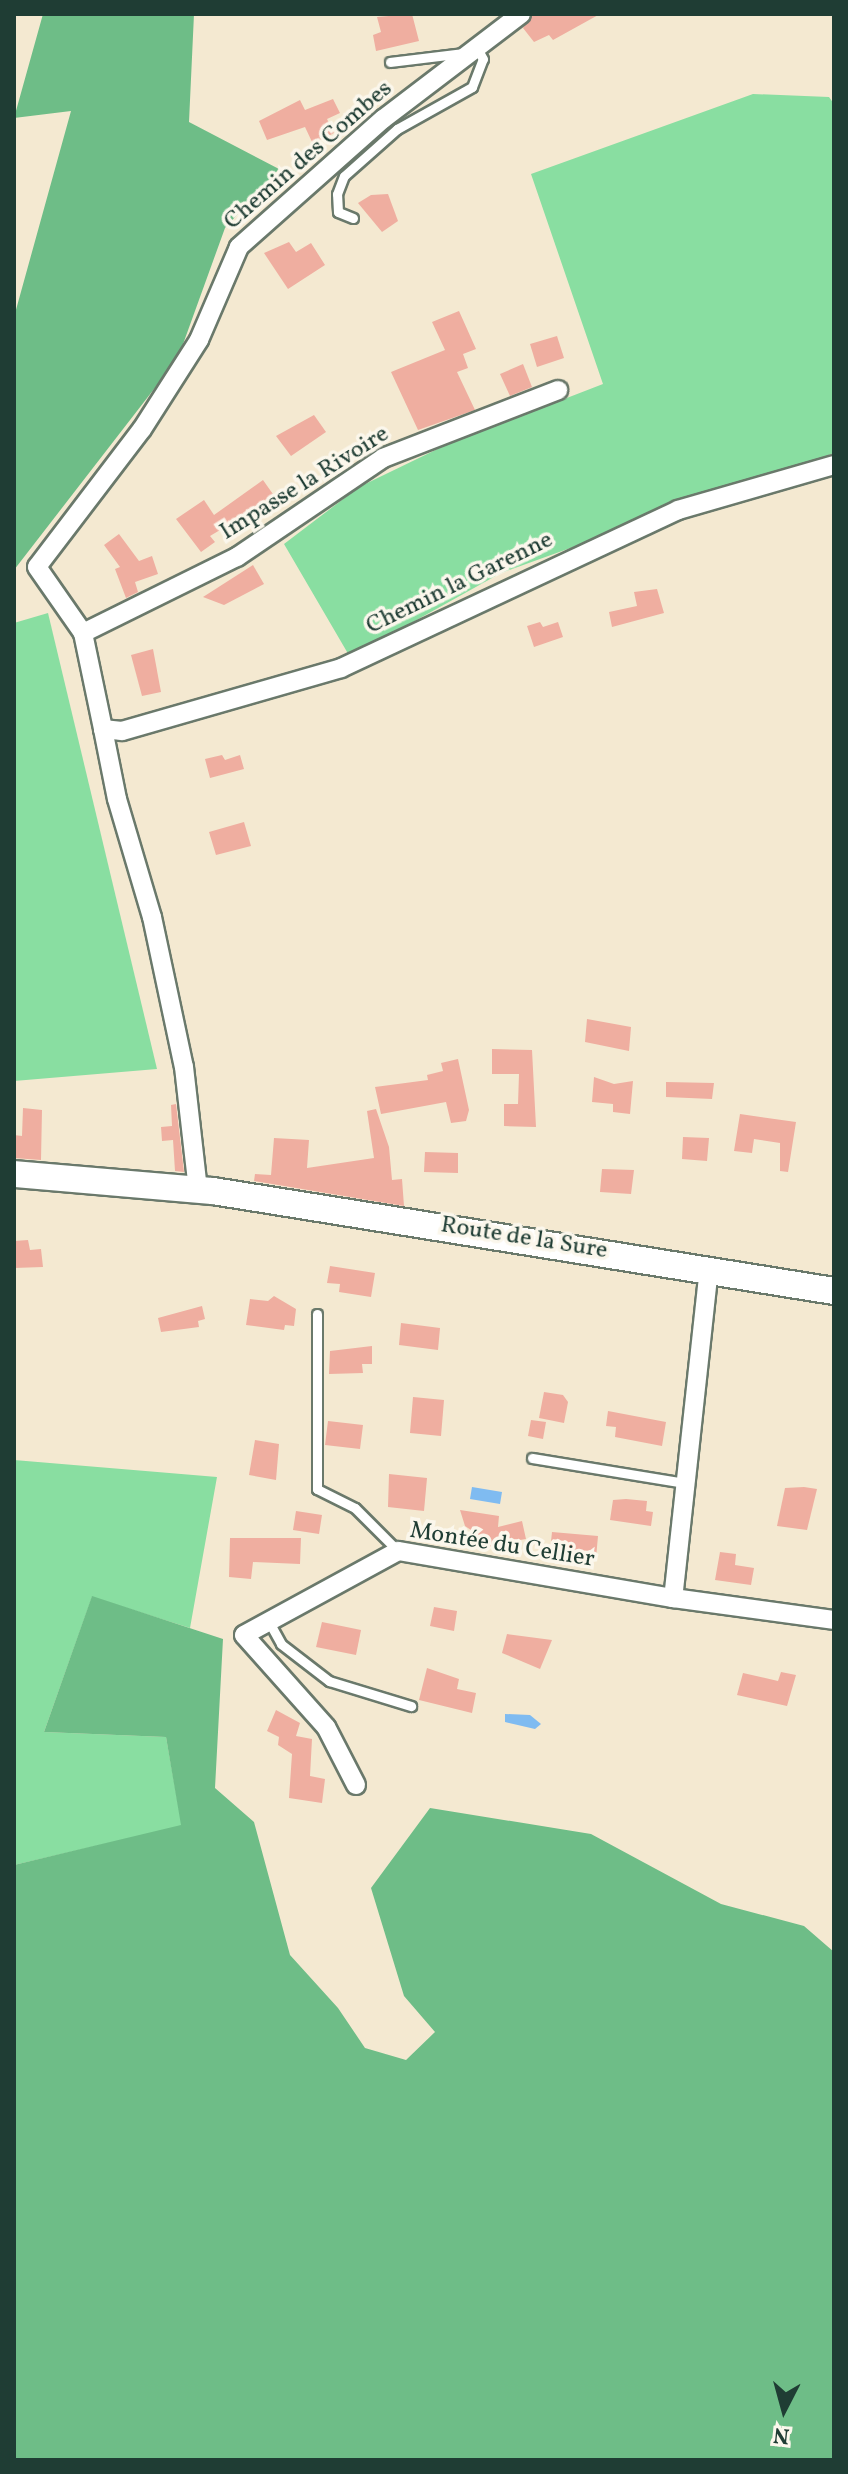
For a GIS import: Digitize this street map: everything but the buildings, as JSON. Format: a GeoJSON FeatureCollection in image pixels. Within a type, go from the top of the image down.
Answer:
{"type":"FeatureCollection","features":[{"type":"Feature","properties":{"kind":"main road","name":"Route de la Sure"},"geometry":{"type":"LineString","coordinates":[[14,1174],[205,1190],[709,1268],[834,1291]]}},
{"type":"Feature","properties":{"kind":"street","name":"Chemin des Combes"},"geometry":{"type":"LineString","coordinates":[[83,633],[37,567],[142,429],[199,340],[239,247],[383,119],[521,14]]}},
{"type":"Feature","properties":{"kind":"street","name":"Impasse la Rivoire"},"geometry":{"type":"LineString","coordinates":[[83,633],[237,557],[383,458],[558,390]]}},
{"type":"Feature","properties":{"kind":"street","name":"Chemin la Garenne"},"geometry":{"type":"LineString","coordinates":[[103,729],[122,731],[341,668],[678,510],[834,465]]}},
{"type":"Feature","properties":{"kind":"street"},"geometry":{"type":"LineString","coordinates":[[83,633],[117,799],[152,917],[184,1067],[205,1190]]}},
{"type":"Feature","properties":{"kind":"street"},"geometry":{"type":"LineString","coordinates":[[673,1598],[709,1268]]}},
{"type":"Feature","properties":{"kind":"street","name":"Montée du Cellier"},"geometry":{"type":"LineString","coordinates":[[356,1785],[326,1727],[244,1635],[398,1551],[673,1598],[834,1620]]}},
{"type":"Feature","properties":{"kind":"lane"},"geometry":{"type":"LineString","coordinates":[[353,218],[338,212],[337,194],[344,176],[397,129],[472,87],[483,59],[474,50],[390,62]]}},
{"type":"Feature","properties":{"kind":"lane"},"geometry":{"type":"LineString","coordinates":[[317,1314],[317,1489],[355,1508],[398,1551]]}},
{"type":"Feature","properties":{"kind":"lane"},"geometry":{"type":"LineString","coordinates":[[532,1458],[685,1483]]}},
{"type":"Feature","properties":{"kind":"lane"},"geometry":{"type":"LineString","coordinates":[[269,1622],[281,1644],[329,1681],[411,1706]]}},
{"type":"Feature","properties":{"kind":"green space"},"geometry":{"type":"Polygon","coordinates":[[[43,14],[194,14],[189,122],[279,169],[225,228],[178,358],[14,570],[14,317],[71,111],[14,118],[43,14]]]}},
{"type":"Feature","properties":{"kind":"green space"},"geometry":{"type":"Polygon","coordinates":[[[753,94],[829,97],[834,104],[834,453],[501,573],[350,657],[284,544],[359,487],[450,443],[603,384],[531,174],[753,94]]]}},
{"type":"Feature","properties":{"kind":"green space"},"geometry":{"type":"Polygon","coordinates":[[[48,613],[157,1069],[14,1081],[14,623],[48,613]]]}},
{"type":"Feature","properties":{"kind":"green space"},"geometry":{"type":"Polygon","coordinates":[[[14,1460],[217,1477],[190,1628],[92,1597],[44,1732],[166,1737],[182,1826],[14,1865],[14,1460]]]}},
{"type":"Feature","properties":{"kind":"green space"},"geometry":{"type":"Polygon","coordinates":[[[92,1596],[223,1639],[215,1788],[254,1822],[290,1955],[338,2008],[365,2048],[406,2060],[435,2032],[404,1996],[371,1888],[430,1808],[591,1834],[721,1904],[804,1926],[834,1952],[834,2460],[14,2460],[14,1865],[181,1825],[166,1737],[44,1732],[92,1596]]]}},
{"type":"Feature","properties":{"kind":"water"},"geometry":{"type":"Polygon","coordinates":[[[472,1487],[502,1492],[500,1504],[470,1499],[472,1487]]]}},
{"type":"Feature","properties":{"kind":"water"},"geometry":{"type":"Polygon","coordinates":[[[505,1714],[530,1715],[541,1724],[535,1729],[505,1722],[505,1714]]]}}]}
